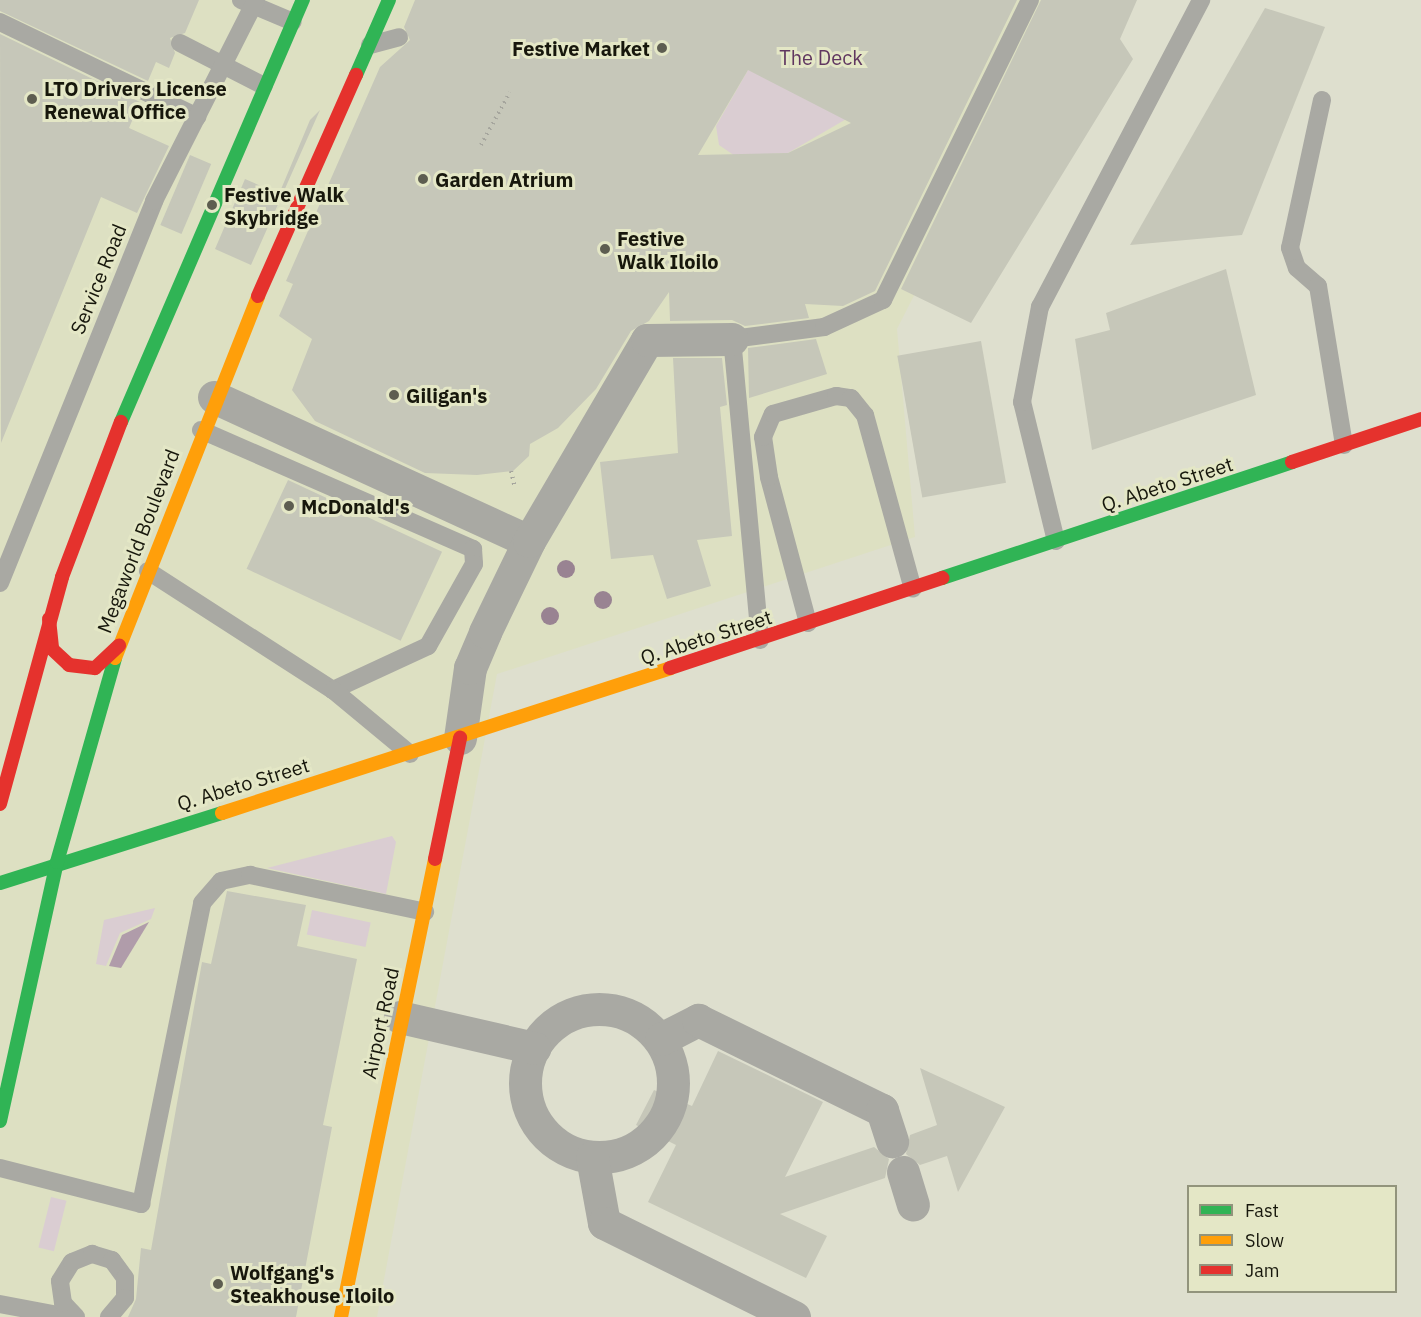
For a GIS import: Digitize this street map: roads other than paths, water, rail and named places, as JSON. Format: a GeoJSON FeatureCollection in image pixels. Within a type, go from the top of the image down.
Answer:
{"type":"FeatureCollection","features":[{"type":"Feature","properties":{"kind":"main road"},"geometry":{"type":"LineString","coordinates":[[0,804],[49,619],[133,390],[303,0]]}},
{"type":"Feature","properties":{"kind":"main road","name":"Megaworld Boulevard"},"geometry":{"type":"LineString","coordinates":[[0,1121],[57,862],[120,646],[214,397],[389,0]]}},
{"type":"Feature","properties":{"kind":"main road","name":"Q. Abeto Street"},"geometry":{"type":"LineString","coordinates":[[0,883],[57,862],[460,738],[1421,419]]}},
{"type":"Feature","properties":{"kind":"main road"},"geometry":{"type":"LineString","coordinates":[[49,619],[52,649],[69,665],[95,668],[120,646]]}},
{"type":"Feature","properties":{"kind":"main road","name":"Airport Road"},"geometry":{"type":"LineString","coordinates":[[341,1317],[400,1017],[425,912],[460,738]]}},
{"type":"Feature","properties":{"kind":"main road"},"geometry":{"type":"LineString","coordinates":[[0,1057],[7,1084]]}},
{"type":"Feature","properties":{"kind":"street"},"geometry":{"type":"LineString","coordinates":[[460,738],[470,668],[529,541],[647,340],[732,339]]}},
{"type":"Feature","properties":{"kind":"street"},"geometry":{"type":"LineString","coordinates":[[214,397],[529,541]]}},
{"type":"Feature","properties":{"kind":"street"},"geometry":{"type":"LineString","coordinates":[[597,1008],[644,1022],[661,1039],[675,1085],[658,1130],[632,1149],[592,1157],[567,1151],[547,1137],[532,1116],[524,1092],[534,1048],[552,1025],[573,1012],[597,1008]]}},
{"type":"Feature","properties":{"kind":"street"},"geometry":{"type":"LineString","coordinates":[[400,1017],[534,1048]]}},
{"type":"Feature","properties":{"kind":"street"},"geometry":{"type":"LineString","coordinates":[[661,1039],[698,1020],[882,1110],[892,1141]]}},
{"type":"Feature","properties":{"kind":"street"},"geometry":{"type":"LineString","coordinates":[[592,1157],[604,1223],[794,1317]]}},
{"type":"Feature","properties":{"kind":"street"},"geometry":{"type":"LineString","coordinates":[[903,1172],[914,1204]]}},
{"type":"Feature","properties":{"kind":"lane"},"geometry":{"type":"LineString","coordinates":[[760,640],[732,339],[824,327],[883,300],[1030,0]]}},
{"type":"Feature","properties":{"kind":"lane"},"geometry":{"type":"LineString","coordinates":[[1056,541],[1022,402],[1037,317],[1146,97],[1201,0]]}},
{"type":"Feature","properties":{"kind":"lane"},"geometry":{"type":"LineString","coordinates":[[250,2],[293,22]]}},
{"type":"Feature","properties":{"kind":"lane","name":"Service Road"},"geometry":{"type":"LineString","coordinates":[[0,584],[4,562],[154,201],[225,66],[250,2]]}},
{"type":"Feature","properties":{"kind":"lane"},"geometry":{"type":"LineString","coordinates":[[0,22],[197,117]]}},
{"type":"Feature","properties":{"kind":"lane"},"geometry":{"type":"LineString","coordinates":[[370,45],[399,38]]}},
{"type":"Feature","properties":{"kind":"lane"},"geometry":{"type":"LineString","coordinates":[[180,43],[264,86]]}},
{"type":"Feature","properties":{"kind":"lane"},"geometry":{"type":"LineString","coordinates":[[1322,100],[1290,248],[1293,263],[1318,286],[1344,445]]}},
{"type":"Feature","properties":{"kind":"lane"},"geometry":{"type":"LineString","coordinates":[[808,623],[769,477],[763,437],[773,414],[836,396],[851,398],[865,415],[913,589]]}},
{"type":"Feature","properties":{"kind":"lane"},"geometry":{"type":"LineString","coordinates":[[201,430],[473,549],[474,564],[428,646],[333,690]]}},
{"type":"Feature","properties":{"kind":"lane"},"geometry":{"type":"LineString","coordinates":[[148,571],[333,690],[410,754]]}},
{"type":"Feature","properties":{"kind":"lane"},"geometry":{"type":"LineString","coordinates":[[0,1168],[141,1204],[202,903],[221,882],[250,875],[425,912]]}},
{"type":"Feature","properties":{"kind":"lane"},"geometry":{"type":"LineString","coordinates":[[76,1317],[63,1303],[60,1281],[72,1262],[92,1254],[112,1260],[125,1278],[125,1298],[109,1317]]}},
{"type":"Feature","properties":{"kind":"lane"},"geometry":{"type":"LineString","coordinates":[[0,1304],[69,1317]]}},
{"type":"Feature","properties":{"kind":"place","name":"Festive Market"},"geometry":{"type":"Point","coordinates":[662,48]}},
{"type":"Feature","properties":{"kind":"place","name":"LTO Drivers License Renewal Office"},"geometry":{"type":"Point","coordinates":[32,99]}},
{"type":"Feature","properties":{"kind":"place","name":"Garden Atrium"},"geometry":{"type":"Point","coordinates":[423,179]}},
{"type":"Feature","properties":{"kind":"place","name":"Festive Walk Skybridge"},"geometry":{"type":"Point","coordinates":[212,205]}},
{"type":"Feature","properties":{"kind":"place","name":"Festive Walk Iloilo"},"geometry":{"type":"Point","coordinates":[605,249]}},
{"type":"Feature","properties":{"kind":"place","name":"Giligan's"},"geometry":{"type":"Point","coordinates":[394,395]}},
{"type":"Feature","properties":{"kind":"place","name":"McDonald's"},"geometry":{"type":"Point","coordinates":[289,506]}},
{"type":"Feature","properties":{"kind":"place","name":"Wolfgang's Steakhouse Iloilo"},"geometry":{"type":"Point","coordinates":[218,1284]}},
{"type":"Feature","properties":{"kind":"park label","name":"The Deck"},"geometry":{"type":"Point","coordinates":[821,57]}}]}
